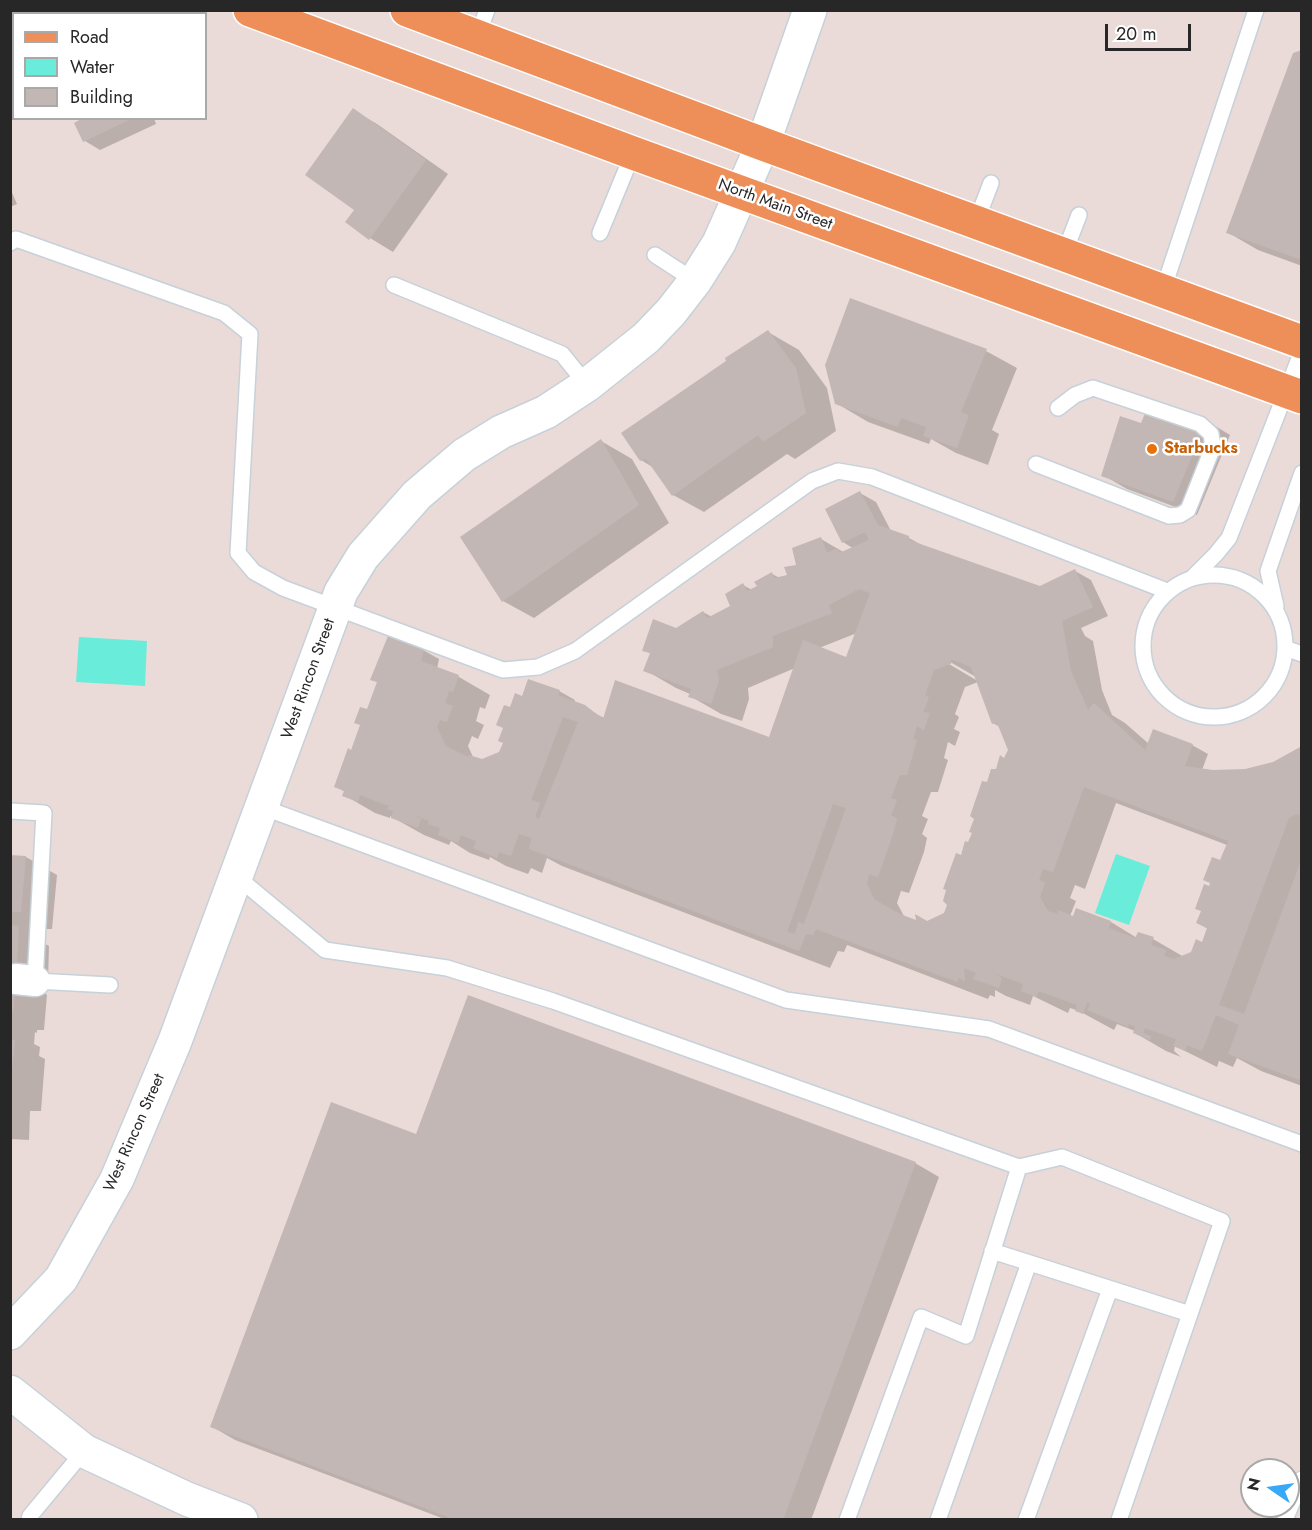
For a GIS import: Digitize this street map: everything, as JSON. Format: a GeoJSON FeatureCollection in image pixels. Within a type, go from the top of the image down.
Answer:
{"type":"FeatureCollection","features":[{"type":"Feature","properties":{"kind":"main road","name":"North Main Street"},"geometry":{"type":"LineString","coordinates":[[250,10],[633,153],[1294,394]]}},
{"type":"Feature","properties":{"kind":"main road"},"geometry":{"type":"LineString","coordinates":[[407,10],[482,24],[763,144],[1302,342]]}},
{"type":"Feature","properties":{"kind":"street","name":"West Rincon Street"},"geometry":{"type":"LineString","coordinates":[[10,1333],[61,1279],[117,1179],[175,1041],[341,592],[363,556],[417,495],[440,475],[487,440],[546,412],[587,386],[646,338],[671,312],[716,249],[742,193],[763,144],[810,10]]}},
{"type":"Feature","properties":{"kind":"street"},"geometry":{"type":"LineString","coordinates":[[10,1392],[84,1451],[187,1498],[240,1519]]}},
{"type":"Feature","properties":{"kind":"lane"},"geometry":{"type":"LineString","coordinates":[[1163,290],[1256,10]]}},
{"type":"Feature","properties":{"kind":"lane"},"geometry":{"type":"LineString","coordinates":[[600,232],[633,153]]}},
{"type":"Feature","properties":{"kind":"lane"},"geometry":{"type":"LineString","coordinates":[[976,222],[991,183]]}},
{"type":"Feature","properties":{"kind":"lane"},"geometry":{"type":"LineString","coordinates":[[1065,254],[1079,215]]}},
{"type":"Feature","properties":{"kind":"lane"},"geometry":{"type":"LineString","coordinates":[[10,243],[16,238],[224,313],[250,334],[238,553],[254,572],[283,588],[503,670],[538,667],[574,651],[812,481],[838,471],[872,477],[1167,591]]}},
{"type":"Feature","properties":{"kind":"lane"},"geometry":{"type":"LineString","coordinates":[[655,255],[695,281]]}},
{"type":"Feature","properties":{"kind":"lane"},"geometry":{"type":"LineString","coordinates":[[394,285],[562,354],[587,386]]}},
{"type":"Feature","properties":{"kind":"lane"},"geometry":{"type":"LineString","coordinates":[[1191,578],[1229,538],[1294,394],[1302,351]]}},
{"type":"Feature","properties":{"kind":"lane"},"geometry":{"type":"LineString","coordinates":[[1036,464],[1169,516],[1180,515],[1188,510],[1213,447],[1211,434],[1200,424],[1093,388],[1076,395],[1058,408]]}},
{"type":"Feature","properties":{"kind":"lane"},"geometry":{"type":"LineString","coordinates":[[1277,612],[1255,587],[1240,580],[1224,575],[1208,574],[1191,578],[1167,591],[1152,609],[1143,632],[1142,656],[1149,678],[1163,698],[1182,711],[1205,718],[1229,717],[1251,708],[1269,692],[1281,672],[1285,648],[1284,630],[1277,612],[1268,571],[1302,473]]}},
{"type":"Feature","properties":{"kind":"lane"},"geometry":{"type":"LineString","coordinates":[[1285,648],[1302,654]]}},
{"type":"Feature","properties":{"kind":"lane"},"geometry":{"type":"LineString","coordinates":[[262,807],[786,1000],[989,1029],[1302,1144]]}},
{"type":"Feature","properties":{"kind":"lane"},"geometry":{"type":"LineString","coordinates":[[10,811],[44,813],[25,980],[110,985]]}},
{"type":"Feature","properties":{"kind":"lane"},"geometry":{"type":"LineString","coordinates":[[236,876],[325,950],[447,968],[531,994],[1019,1167],[1062,1157],[1222,1221],[1119,1520]]}},
{"type":"Feature","properties":{"kind":"lane"},"geometry":{"type":"LineString","coordinates":[[847,1520],[921,1317],[966,1336],[1019,1167]]}},
{"type":"Feature","properties":{"kind":"lane"},"geometry":{"type":"LineString","coordinates":[[992,1251],[1190,1314]]}},
{"type":"Feature","properties":{"kind":"lane"},"geometry":{"type":"LineString","coordinates":[[938,1520],[1029,1263]]}},
{"type":"Feature","properties":{"kind":"lane"},"geometry":{"type":"LineString","coordinates":[[1026,1520],[1110,1288]]}},
{"type":"Feature","properties":{"kind":"lane"},"geometry":{"type":"LineString","coordinates":[[29,1520],[84,1451]]}},
{"type":"Feature","properties":{"kind":"lane"},"geometry":{"type":"LineString","coordinates":[[1285,1520],[1302,1479]]}},
{"type":"Feature","properties":{"kind":"water"},"geometry":{"type":"Polygon","coordinates":[[[79,637],[147,641],[145,686],[76,682],[79,637]]]}},
{"type":"Feature","properties":{"kind":"water"},"geometry":{"type":"Polygon","coordinates":[[[1116,854],[1150,866],[1129,925],[1095,913],[1116,854]]]}},
{"type":"Feature","properties":{"kind":"building"},"geometry":{"type":"Polygon","coordinates":[[[1302,50],[1302,260],[1226,233],[1293,53],[1302,50]]]}},
{"type":"Feature","properties":{"kind":"building"},"geometry":{"type":"Polygon","coordinates":[[[353,108],[426,160],[369,240],[345,222],[354,210],[305,175],[353,108]]]}},
{"type":"Feature","properties":{"kind":"building"},"geometry":{"type":"Polygon","coordinates":[[[79,120],[129,120],[83,142],[74,123],[79,120]]]}},
{"type":"Feature","properties":{"kind":"building"},"geometry":{"type":"Polygon","coordinates":[[[850,298],[987,349],[961,412],[969,415],[957,448],[923,436],[926,427],[901,418],[898,427],[835,404],[825,365],[850,298]]]}},
{"type":"Feature","properties":{"kind":"building"},"geometry":{"type":"Polygon","coordinates":[[[768,330],[796,368],[806,413],[763,442],[758,435],[672,496],[646,459],[640,461],[621,433],[768,330]]]}},
{"type":"Feature","properties":{"kind":"building","name":"Starbucks"},"geometry":{"type":"Polygon","coordinates":[[[1151,399],[1207,420],[1173,502],[1101,476],[1120,416],[1141,423],[1151,399]]]}},
{"type":"Feature","properties":{"kind":"building"},"geometry":{"type":"Polygon","coordinates":[[[601,439],[639,505],[502,602],[460,537],[601,439]]]}},
{"type":"Feature","properties":{"kind":"building"},"geometry":{"type":"Polygon","coordinates":[[[860,491],[878,525],[909,536],[909,540],[1040,586],[1075,569],[1093,607],[1062,621],[1071,671],[1088,710],[1094,703],[1145,750],[1153,729],[1193,744],[1185,766],[1213,770],[1245,769],[1273,762],[1302,746],[1302,816],[1296,814],[1289,818],[1219,1005],[1244,1014],[1302,858],[1302,1081],[1228,1054],[1239,1025],[1216,1015],[1202,1051],[1187,1045],[1185,1051],[1173,1046],[1176,1039],[1145,1028],[1143,1033],[1151,1036],[1150,1040],[1133,1033],[1135,1027],[1129,1024],[1128,1027],[1087,1010],[1090,1004],[1087,1002],[1083,1014],[1075,1011],[1077,1005],[1039,991],[1036,997],[1021,991],[1023,984],[996,974],[1002,978],[999,988],[973,979],[976,973],[964,968],[965,981],[959,978],[957,982],[816,929],[813,935],[806,934],[799,951],[529,849],[532,838],[519,834],[511,856],[499,852],[497,858],[473,848],[476,841],[461,835],[458,843],[438,835],[440,828],[414,815],[421,819],[418,828],[391,818],[393,811],[387,809],[389,806],[360,795],[358,802],[342,796],[344,791],[334,787],[348,748],[351,750],[360,725],[354,723],[360,707],[367,709],[377,682],[370,680],[388,636],[424,648],[421,661],[459,675],[453,692],[449,691],[445,703],[453,706],[447,722],[440,720],[437,727],[446,746],[468,757],[469,755],[482,759],[499,752],[503,743],[498,741],[503,728],[496,725],[504,705],[510,707],[515,693],[522,696],[528,679],[560,690],[558,695],[585,705],[603,719],[615,680],[769,737],[803,640],[846,657],[870,593],[859,589],[829,605],[832,613],[773,636],[773,647],[717,670],[719,680],[711,704],[688,697],[691,689],[643,671],[650,653],[642,651],[653,619],[676,628],[703,611],[707,618],[730,606],[725,594],[743,583],[747,591],[757,586],[754,582],[772,572],[774,578],[787,575],[784,567],[796,565],[792,548],[821,537],[827,553],[838,548],[839,553],[869,540],[865,532],[842,543],[825,509],[860,491]],[[951,659],[951,664],[934,670],[925,695],[929,697],[923,712],[930,713],[924,730],[917,726],[913,739],[917,740],[907,775],[900,775],[891,798],[897,800],[891,815],[897,819],[893,834],[878,877],[869,874],[867,884],[875,900],[916,920],[915,914],[927,921],[944,913],[947,905],[943,901],[946,890],[943,889],[956,853],[961,855],[965,841],[968,842],[972,833],[969,832],[974,819],[970,816],[982,781],[987,782],[991,769],[996,769],[1000,755],[1004,758],[1008,750],[997,723],[992,724],[971,667],[951,659]],[[563,717],[531,800],[540,803],[535,817],[539,819],[578,722],[563,717]],[[1084,787],[1053,872],[1043,869],[1039,880],[1045,882],[1040,897],[1048,911],[1057,914],[1058,910],[1073,916],[1076,908],[1111,921],[1109,928],[1135,938],[1138,932],[1154,937],[1151,945],[1166,950],[1164,956],[1174,959],[1191,952],[1196,939],[1202,942],[1207,928],[1196,923],[1201,911],[1195,909],[1204,884],[1209,886],[1210,883],[1203,880],[1212,857],[1220,860],[1228,841],[1084,787]],[[833,804],[787,932],[795,934],[798,922],[804,924],[846,808],[833,804]]]}},
{"type":"Feature","properties":{"kind":"building"},"geometry":{"type":"Polygon","coordinates":[[[10,855],[26,856],[21,912],[10,912],[10,855]]]}},
{"type":"Feature","properties":{"kind":"building"},"geometry":{"type":"Polygon","coordinates":[[[10,925],[19,926],[17,965],[13,964],[13,975],[16,975],[13,1013],[10,1013],[10,925]]]}},
{"type":"Feature","properties":{"kind":"building"},"geometry":{"type":"Polygon","coordinates":[[[468,995],[916,1162],[783,1520],[456,1520],[210,1427],[331,1102],[416,1134],[468,995]]]}},
{"type":"Feature","properties":{"kind":"building"},"geometry":{"type":"Polygon","coordinates":[[[10,1040],[15,1040],[12,1071],[10,1071],[10,1040]]]}},
{"type":"Feature","properties":{"kind":"place","name":"Starbucks"},"geometry":{"type":"Point","coordinates":[1152,449]}}]}
